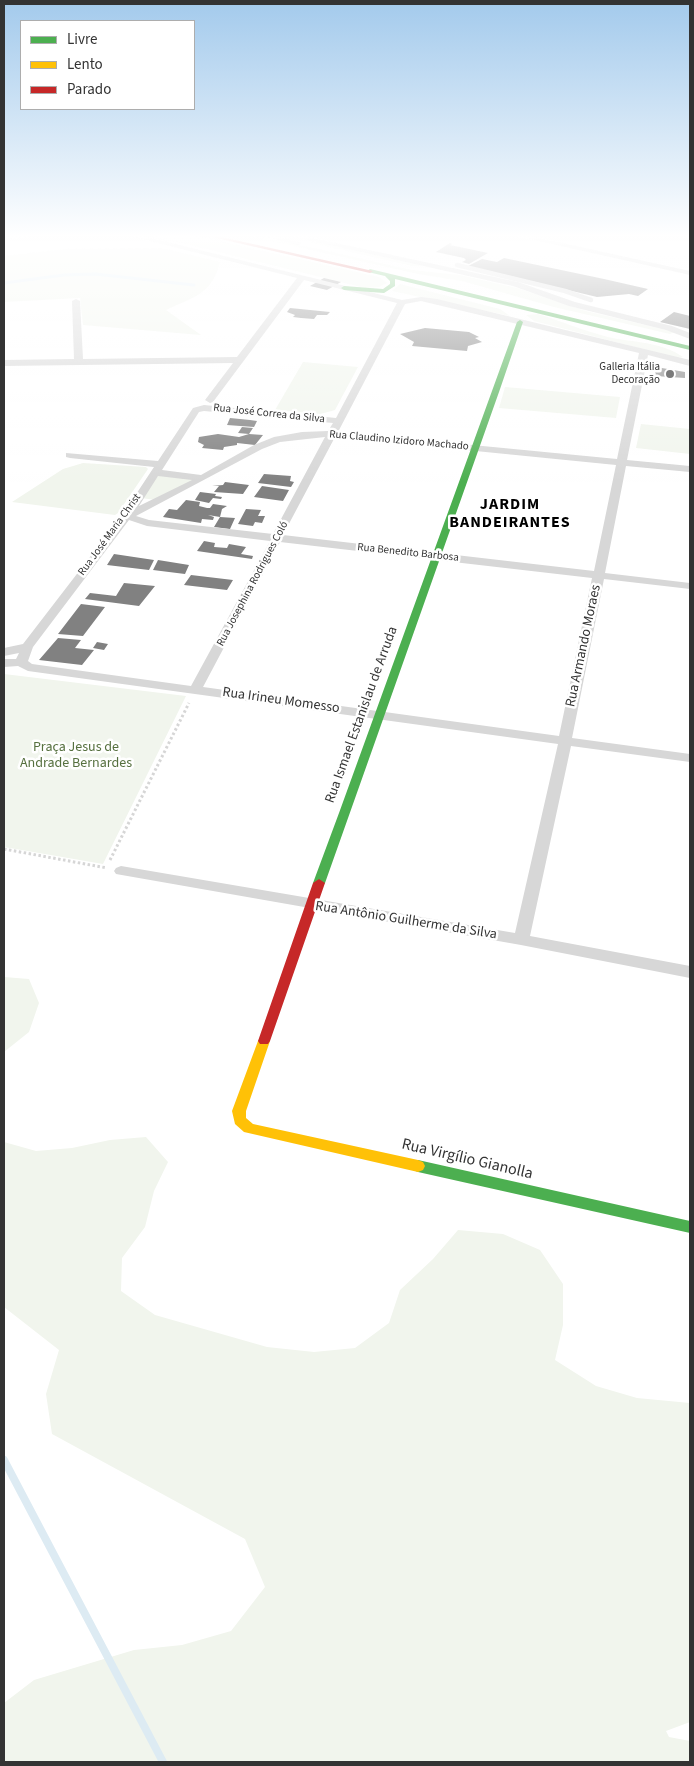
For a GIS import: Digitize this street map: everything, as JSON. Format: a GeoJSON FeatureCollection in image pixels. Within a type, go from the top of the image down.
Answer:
{"type":"FeatureCollection","features":[{"type":"Feature","properties":{"kind":"main road"},"geometry":{"type":"LineString","coordinates":[[519,317],[520,322]]}},
{"type":"Feature","properties":{"kind":"main road"},"geometry":{"type":"LineString","coordinates":[[560,317],[690,348]]}},
{"type":"Feature","properties":{"kind":"main road"},"geometry":{"type":"LineString","coordinates":[[602,317],[690,338]]}},
{"type":"Feature","properties":{"kind":"main road","name":"Rua Ismael Estanislau de Arruda"},"geometry":{"type":"LineString","coordinates":[[240,1120],[239,1111],[310,905],[477,448],[520,322]]}},
{"type":"Feature","properties":{"kind":"main road"},"geometry":{"type":"LineString","coordinates":[[672,344],[690,354]]}},
{"type":"Feature","properties":{"kind":"main road","name":"Rua Virgílio Gianolla"},"geometry":{"type":"LineString","coordinates":[[240,1120],[249,1128],[690,1227]]}},
{"type":"Feature","properties":{"kind":"street"},"geometry":{"type":"LineString","coordinates":[[77,317],[79,362]]}},
{"type":"Feature","properties":{"kind":"street"},"geometry":{"type":"LineString","coordinates":[[210,400],[271,317]]}},
{"type":"Feature","properties":{"kind":"street","name":"Rua Josephina Rodrigues Coló"},"geometry":{"type":"LineString","coordinates":[[196,690],[278,539],[394,317]]}},
{"type":"Feature","properties":{"kind":"street"},"geometry":{"type":"LineString","coordinates":[[502,317],[690,363]]}},
{"type":"Feature","properties":{"kind":"street"},"geometry":{"type":"LineString","coordinates":[[626,317],[669,328],[690,338]]}},
{"type":"Feature","properties":{"kind":"street","name":"Rua Armando Moraes"},"geometry":{"type":"LineString","coordinates":[[521,940],[565,741],[644,352]]}},
{"type":"Feature","properties":{"kind":"street"},"geometry":{"type":"LineString","coordinates":[[4,363],[239,360]]}},
{"type":"Feature","properties":{"kind":"street","name":"Rua José Correa da Silva"},"geometry":{"type":"LineString","coordinates":[[199,408],[339,421]]}},
{"type":"Feature","properties":{"kind":"street","name":"Rua José Maria Christ"},"geometry":{"type":"LineString","coordinates":[[21,662],[27,647],[127,516],[156,468],[199,408]]}},
{"type":"Feature","properties":{"kind":"street","name":"Rua Claudino Izidoro Machado"},"geometry":{"type":"LineString","coordinates":[[127,516],[203,478],[258,447],[278,439],[302,435],[332,434],[690,469]]}},
{"type":"Feature","properties":{"kind":"street"},"geometry":{"type":"LineString","coordinates":[[70,455],[156,468],[203,478]]}},
{"type":"Feature","properties":{"kind":"street","name":"Rua Benedito Barbosa"},"geometry":{"type":"LineString","coordinates":[[127,516],[146,523],[690,586]]}},
{"type":"Feature","properties":{"kind":"street"},"geometry":{"type":"LineString","coordinates":[[4,652],[27,647]]}},
{"type":"Feature","properties":{"kind":"street"},"geometry":{"type":"LineString","coordinates":[[4,663],[21,662]]}},
{"type":"Feature","properties":{"kind":"street","name":"Rua Irineu Momesso"},"geometry":{"type":"LineString","coordinates":[[21,662],[28,668],[690,758]]}},
{"type":"Feature","properties":{"kind":"street","name":"Rua Antônio Guilherme da Silva"},"geometry":{"type":"LineString","coordinates":[[122,870],[310,905],[521,940],[690,972]]}},
{"type":"Feature","properties":{"kind":"path"},"geometry":{"type":"LineString","coordinates":[[4,850],[106,868],[196,690]]}},
{"type":"Feature","properties":{"kind":"green space"},"geometry":{"type":"Polygon","coordinates":[[[82,317],[176,317],[201,335],[83,325],[82,317]]]}},
{"type":"Feature","properties":{"kind":"green space"},"geometry":{"type":"Polygon","coordinates":[[[529,317],[548,317],[608,337],[656,345],[683,357],[678,358],[534,321],[529,317]]]}},
{"type":"Feature","properties":{"kind":"green space"},"geometry":{"type":"Polygon","coordinates":[[[599,317],[613,317],[675,332],[670,334],[599,317]]]}},
{"type":"Feature","properties":{"kind":"green space"},"geometry":{"type":"Polygon","coordinates":[[[303,362],[358,367],[335,410],[320,414],[275,410],[303,362]]]}},
{"type":"Feature","properties":{"kind":"green space"},"geometry":{"type":"Polygon","coordinates":[[[505,387],[620,397],[616,418],[499,408],[505,387]]]}},
{"type":"Feature","properties":{"kind":"green space"},"geometry":{"type":"Polygon","coordinates":[[[641,424],[690,429],[690,454],[636,448],[641,424]]]}},
{"type":"Feature","properties":{"kind":"green space"},"geometry":{"type":"Polygon","coordinates":[[[83,463],[146,467],[148,469],[115,515],[12,502],[63,469],[83,463]]]}},
{"type":"Feature","properties":{"kind":"green space"},"geometry":{"type":"Polygon","coordinates":[[[153,474],[197,480],[156,500],[141,498],[153,474]]]}},
{"type":"Feature","properties":{"kind":"green space","name":"Praça Jesus de Andrade Bernardes"},"geometry":{"type":"Polygon","coordinates":[[[4,674],[186,696],[103,864],[4,847],[4,674]]]}},
{"type":"Feature","properties":{"kind":"green space"},"geometry":{"type":"Polygon","coordinates":[[[4,977],[29,979],[39,1003],[29,1032],[4,1052],[4,977]]]}},
{"type":"Feature","properties":{"kind":"green space"},"geometry":{"type":"Polygon","coordinates":[[[146,1137],[168,1162],[154,1191],[145,1227],[122,1258],[121,1291],[155,1315],[267,1347],[314,1352],[355,1348],[389,1323],[400,1290],[433,1259],[458,1230],[503,1234],[540,1250],[563,1284],[563,1325],[555,1360],[596,1386],[637,1398],[690,1403],[690,1722],[666,1731],[669,1737],[690,1741],[690,1762],[4,1762],[4,1703],[34,1680],[134,1650],[182,1645],[231,1631],[265,1587],[245,1539],[52,1434],[46,1394],[59,1350],[4,1307],[4,1142],[36,1151],[72,1148],[110,1140],[146,1137]]]}},
{"type":"Feature","properties":{"kind":"building"},"geometry":{"type":"Polygon","coordinates":[[[296,317],[315,317],[314,319],[296,317]]]}},
{"type":"Feature","properties":{"kind":"building"},"geometry":{"type":"Polygon","coordinates":[[[666,317],[690,317],[690,329],[660,322],[666,317]]]}},
{"type":"Feature","properties":{"kind":"building"},"geometry":{"type":"Polygon","coordinates":[[[425,328],[469,332],[479,337],[475,338],[482,342],[468,346],[467,351],[412,346],[414,342],[400,334],[425,328]]]}},
{"type":"Feature","properties":{"kind":"building","name":"Galleria Itália Decoração"},"geometry":{"type":"Polygon","coordinates":[[[656,367],[685,372],[685,378],[655,376],[656,367]]]}},
{"type":"Feature","properties":{"kind":"building"},"geometry":{"type":"Polygon","coordinates":[[[230,418],[257,421],[254,427],[227,425],[230,418]]]}},
{"type":"Feature","properties":{"kind":"building"},"geometry":{"type":"Polygon","coordinates":[[[242,427],[253,428],[249,434],[238,433],[242,427]]]}},
{"type":"Feature","properties":{"kind":"building"},"geometry":{"type":"Polygon","coordinates":[[[218,434],[239,437],[249,434],[263,435],[255,445],[237,443],[237,445],[224,447],[223,450],[202,448],[204,445],[198,442],[199,437],[218,434]]]}},
{"type":"Feature","properties":{"kind":"building"},"geometry":{"type":"Polygon","coordinates":[[[264,474],[291,476],[290,481],[294,482],[291,487],[258,483],[264,474]]]}},
{"type":"Feature","properties":{"kind":"building"},"geometry":{"type":"Polygon","coordinates":[[[225,482],[249,485],[243,494],[214,492],[219,486],[212,486],[223,485],[225,482]]]}},
{"type":"Feature","properties":{"kind":"building"},"geometry":{"type":"Polygon","coordinates":[[[262,486],[289,490],[283,501],[254,497],[262,486]]]}},
{"type":"Feature","properties":{"kind":"building"},"geometry":{"type":"Polygon","coordinates":[[[200,492],[216,494],[215,496],[222,497],[221,499],[213,498],[209,503],[195,500],[200,492]]]}},
{"type":"Feature","properties":{"kind":"building"},"geometry":{"type":"Polygon","coordinates":[[[186,500],[200,502],[199,506],[207,508],[210,508],[213,504],[227,506],[222,509],[220,517],[208,515],[214,517],[213,520],[202,519],[201,523],[163,517],[169,509],[177,510],[186,500]]]}},
{"type":"Feature","properties":{"kind":"building"},"geometry":{"type":"Polygon","coordinates":[[[246,509],[261,510],[258,516],[265,516],[262,523],[255,522],[253,526],[238,524],[246,509]]]}},
{"type":"Feature","properties":{"kind":"building"},"geometry":{"type":"Polygon","coordinates":[[[220,517],[235,518],[230,529],[214,527],[220,517]]]}},
{"type":"Feature","properties":{"kind":"building"},"geometry":{"type":"Polygon","coordinates":[[[204,541],[215,543],[214,547],[227,548],[229,544],[246,547],[241,554],[253,556],[252,559],[197,551],[204,541]]]}},
{"type":"Feature","properties":{"kind":"building"},"geometry":{"type":"Polygon","coordinates":[[[114,554],[154,560],[149,570],[107,565],[114,554]]]}},
{"type":"Feature","properties":{"kind":"building"},"geometry":{"type":"Polygon","coordinates":[[[158,560],[189,565],[185,574],[153,570],[158,560]]]}},
{"type":"Feature","properties":{"kind":"building"},"geometry":{"type":"Polygon","coordinates":[[[191,575],[233,580],[227,590],[184,585],[191,575]]]}},
{"type":"Feature","properties":{"kind":"building"},"geometry":{"type":"Polygon","coordinates":[[[124,583],[155,586],[139,606],[85,599],[90,593],[116,596],[124,583]]]}},
{"type":"Feature","properties":{"kind":"building"},"geometry":{"type":"Polygon","coordinates":[[[81,604],[105,607],[83,636],[58,634],[81,604]]]}},
{"type":"Feature","properties":{"kind":"building"},"geometry":{"type":"Polygon","coordinates":[[[58,638],[81,640],[75,648],[94,650],[82,665],[39,660],[58,638]]]}},
{"type":"Feature","properties":{"kind":"building"},"geometry":{"type":"Polygon","coordinates":[[[97,642],[108,644],[104,650],[93,648],[97,642]]]}},
{"type":"Feature","properties":{"kind":"waterway"},"geometry":{"type":"LineString","coordinates":[[4,1460],[163,1762]]}},
{"type":"Feature","properties":{"kind":"traffic: fast"},"geometry":{"type":"LineString","coordinates":[[563,317],[690,348]]}},
{"type":"Feature","properties":{"kind":"traffic: fast"},"geometry":{"type":"LineString","coordinates":[[319,883],[520,322]]}},
{"type":"Feature","properties":{"kind":"traffic: fast"},"geometry":{"type":"LineString","coordinates":[[418,1166],[690,1227]]}},
{"type":"Feature","properties":{"kind":"traffic: slow"},"geometry":{"type":"LineString","coordinates":[[264,1041],[239,1111],[240,1120],[249,1128],[418,1166]]}},
{"type":"Feature","properties":{"kind":"traffic: jam"},"geometry":{"type":"LineString","coordinates":[[264,1041],[319,883]]}},
{"type":"Feature","properties":{"kind":"place","name":"Galleria Itália Decoração"},"geometry":{"type":"Point","coordinates":[670,374]}},
{"type":"Feature","properties":{"kind":"district","name":"JARDIM BANDEIRANTES"},"geometry":{"type":"Point","coordinates":[510,514]}}]}
